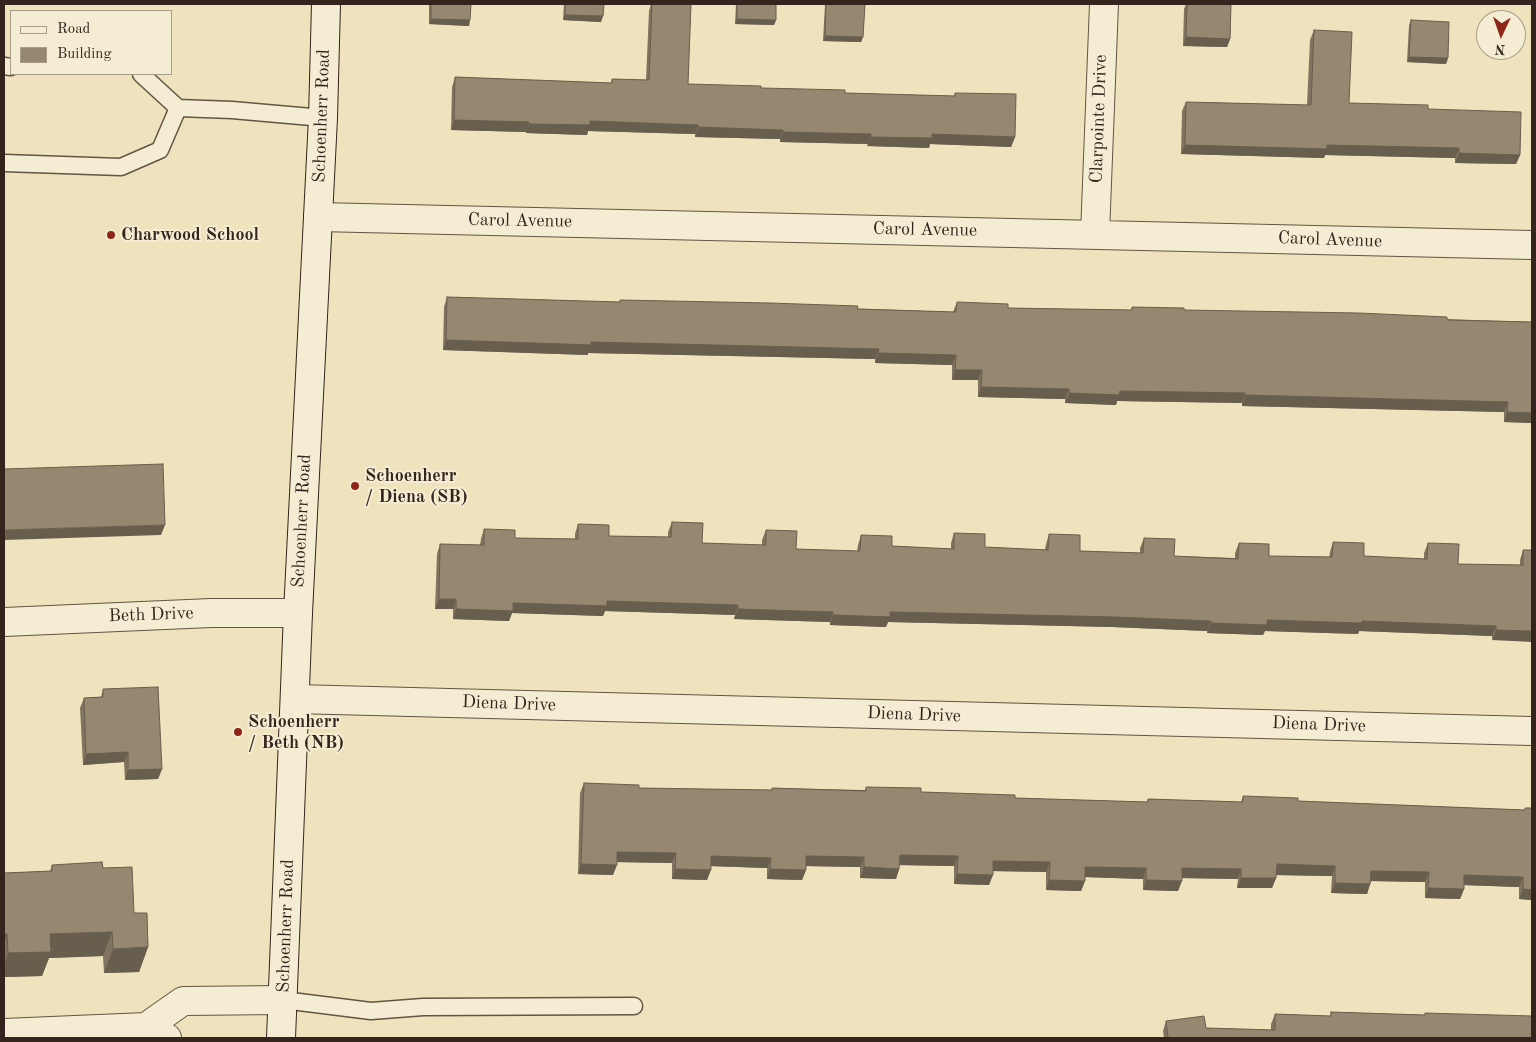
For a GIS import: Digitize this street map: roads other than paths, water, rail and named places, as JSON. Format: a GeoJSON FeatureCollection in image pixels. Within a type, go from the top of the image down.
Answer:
{"type":"FeatureCollection","features":[{"type":"Feature","properties":{"kind":"street","name":"Schoenherr Road"},"geometry":{"type":"LineString","coordinates":[[281,1038],[298,613],[323,118],[326,4]]}},
{"type":"Feature","properties":{"kind":"street","name":"Clarpointe Drive"},"geometry":{"type":"LineString","coordinates":[[1095,234],[1104,4]]}},
{"type":"Feature","properties":{"kind":"street","name":"Carol Avenue"},"geometry":{"type":"LineString","coordinates":[[318,217],[1532,245]]}},
{"type":"Feature","properties":{"kind":"street","name":"Beth Drive"},"geometry":{"type":"LineString","coordinates":[[4,622],[211,613],[298,613]]}},
{"type":"Feature","properties":{"kind":"street","name":"Diena Drive"},"geometry":{"type":"LineString","coordinates":[[295,699],[1532,731]]}},
{"type":"Feature","properties":{"kind":"street"},"geometry":{"type":"LineString","coordinates":[[4,1033],[156,1033],[183,1002],[283,1000]]}},
{"type":"Feature","properties":{"kind":"lane"},"geometry":{"type":"LineString","coordinates":[[141,75],[178,108],[232,110],[323,118]]}},
{"type":"Feature","properties":{"kind":"lane"},"geometry":{"type":"LineString","coordinates":[[4,163],[121,167],[160,150],[178,108]]}},
{"type":"Feature","properties":{"kind":"lane"},"geometry":{"type":"LineString","coordinates":[[283,1000],[371,1011],[423,1007],[634,1006]]}},
{"type":"Feature","properties":{"kind":"place","name":"Charwood School"},"geometry":{"type":"Point","coordinates":[111,235]}},
{"type":"Feature","properties":{"kind":"place","name":"Schoenherr / Diena (SB)"},"geometry":{"type":"Point","coordinates":[355,486]}},
{"type":"Feature","properties":{"kind":"place","name":"Schoenherr / Beth (NB)"},"geometry":{"type":"Point","coordinates":[238,732]}}]}
